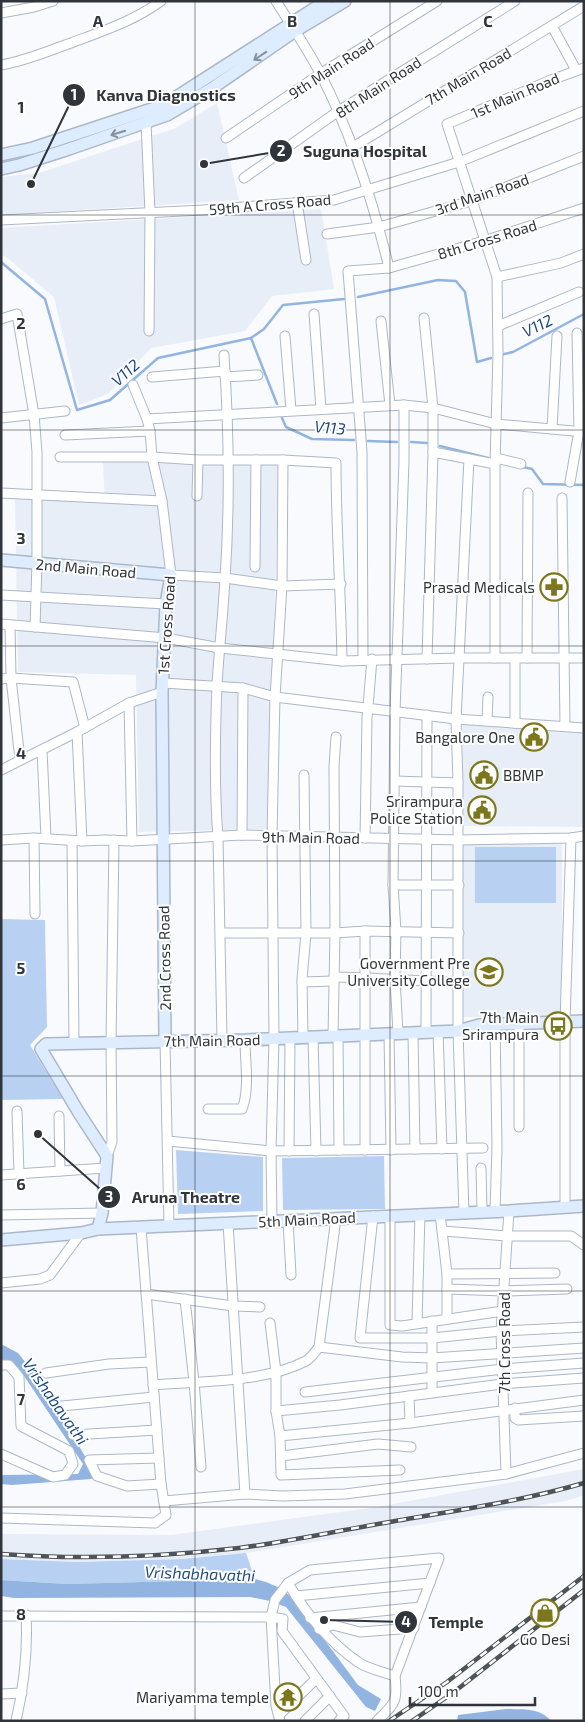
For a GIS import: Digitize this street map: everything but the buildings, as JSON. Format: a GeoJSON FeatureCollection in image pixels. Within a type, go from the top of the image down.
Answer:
{"type":"FeatureCollection","features":[{"type":"Feature","properties":{"kind":"street"},"geometry":{"type":"LineString","coordinates":[[1,12],[34,7],[52,1]]}},
{"type":"Feature","properties":{"kind":"street"},"geometry":{"type":"LineString","coordinates":[[1,65],[31,58],[104,31],[134,18],[161,1]]}},
{"type":"Feature","properties":{"kind":"street"},"geometry":{"type":"LineString","coordinates":[[276,1],[320,74],[353,147],[368,189],[389,268]]}},
{"type":"Feature","properties":{"kind":"street"},"geometry":{"type":"LineString","coordinates":[[1,169],[167,115],[203,94],[293,28],[326,1]]}},
{"type":"Feature","properties":{"kind":"street"},"geometry":{"type":"LineString","coordinates":[[1,155],[33,148],[164,104],[293,28],[345,1]]}},
{"type":"Feature","properties":{"kind":"street","name":"9th Main Road"},"geometry":{"type":"LineString","coordinates":[[226,138],[320,74],[437,1]]}},
{"type":"Feature","properties":{"kind":"street","name":"8th Main Road"},"geometry":{"type":"LineString","coordinates":[[244,178],[337,112],[515,1]]}},
{"type":"Feature","properties":{"kind":"street","name":"7th Main Road"},"geometry":{"type":"LineString","coordinates":[[353,147],[584,6]]}},
{"type":"Feature","properties":{"kind":"street"},"geometry":{"type":"LineString","coordinates":[[552,26],[580,69]]}},
{"type":"Feature","properties":{"kind":"street","name":"1st Main Road"},"geometry":{"type":"LineString","coordinates":[[459,162],[446,124],[580,69]]}},
{"type":"Feature","properties":{"kind":"street","name":"59th A Cross Road"},"geometry":{"type":"LineString","coordinates":[[1,220],[334,200],[459,162],[584,111]]}},
{"type":"Feature","properties":{"kind":"street"},"geometry":{"type":"LineString","coordinates":[[146,122],[150,212],[149,331]]}},
{"type":"Feature","properties":{"kind":"street","name":"3rd Main Road"},"geometry":{"type":"LineString","coordinates":[[327,234],[379,227],[471,201],[584,156]]}},
{"type":"Feature","properties":{"kind":"street"},"geometry":{"type":"LineString","coordinates":[[459,162],[497,277],[495,658]]}},
{"type":"Feature","properties":{"kind":"street"},"geometry":{"type":"LineString","coordinates":[[297,202],[306,260]]}},
{"type":"Feature","properties":{"kind":"street","name":"8th Cross Road"},"geometry":{"type":"LineString","coordinates":[[359,408],[348,271],[389,268],[484,241],[584,208]]}},
{"type":"Feature","properties":{"kind":"street"},"geometry":{"type":"LineString","coordinates":[[497,277],[562,263],[584,254]]}},
{"type":"Feature","properties":{"kind":"street"},"geometry":{"type":"LineString","coordinates":[[498,326],[579,292]]}},
{"type":"Feature","properties":{"kind":"street"},"geometry":{"type":"LineString","coordinates":[[1,319],[17,314],[34,415],[37,495],[37,563],[34,627]]}},
{"type":"Feature","properties":{"kind":"street"},"geometry":{"type":"LineString","coordinates":[[314,314],[321,409]]}},
{"type":"Feature","properties":{"kind":"street"},"geometry":{"type":"LineString","coordinates":[[424,318],[433,408],[427,659]]}},
{"type":"Feature","properties":{"kind":"street"},"geometry":{"type":"LineString","coordinates":[[381,321],[390,405]]}},
{"type":"Feature","properties":{"kind":"street"},"geometry":{"type":"LineString","coordinates":[[570,482],[581,432],[577,333]]}},
{"type":"Feature","properties":{"kind":"street"},"geometry":{"type":"LineString","coordinates":[[286,336],[291,410]]}},
{"type":"Feature","properties":{"kind":"street"},"geometry":{"type":"LineString","coordinates":[[552,429],[557,336]]}},
{"type":"Feature","properties":{"kind":"street"},"geometry":{"type":"LineString","coordinates":[[222,1040],[221,934],[216,808],[217,686],[225,578],[228,460],[228,414],[224,355]]}},
{"type":"Feature","properties":{"kind":"street"},"geometry":{"type":"LineString","coordinates":[[152,377],[225,374],[258,375]]}},
{"type":"Feature","properties":{"kind":"street","name":"1st Cross Road"},"geometry":{"type":"LineString","coordinates":[[134,385],[150,431],[152,457],[162,501],[171,575],[166,604],[166,638],[162,687],[163,840]]}},
{"type":"Feature","properties":{"kind":"street"},"geometry":{"type":"LineString","coordinates":[[391,1150],[396,978],[396,931],[393,885],[395,712],[404,461],[404,405]]}},
{"type":"Feature","properties":{"kind":"street"},"geometry":{"type":"LineString","coordinates":[[147,419],[404,405],[433,408],[496,424],[581,432]]}},
{"type":"Feature","properties":{"kind":"street"},"geometry":{"type":"LineString","coordinates":[[359,408],[362,452],[363,660]]}},
{"type":"Feature","properties":{"kind":"street"},"geometry":{"type":"LineString","coordinates":[[1,418],[65,411]]}},
{"type":"Feature","properties":{"kind":"street"},"geometry":{"type":"LineString","coordinates":[[65,435],[150,431]]}},
{"type":"Feature","properties":{"kind":"street"},"geometry":{"type":"LineString","coordinates":[[433,452],[469,459],[521,464]]}},
{"type":"Feature","properties":{"kind":"street"},"geometry":{"type":"LineString","coordinates":[[60,458],[152,457],[336,463],[336,531],[341,584],[342,661]]}},
{"type":"Feature","properties":{"kind":"street"},"geometry":{"type":"LineString","coordinates":[[464,1213],[458,1030],[459,840],[456,719],[469,459]]}},
{"type":"Feature","properties":{"kind":"street"},"geometry":{"type":"LineString","coordinates":[[197,496],[198,460]]}},
{"type":"Feature","properties":{"kind":"street"},"geometry":{"type":"LineString","coordinates":[[255,567],[256,460]]}},
{"type":"Feature","properties":{"kind":"street"},"geometry":{"type":"LineString","coordinates":[[272,1221],[274,934],[272,836],[275,697],[282,586],[283,460]]}},
{"type":"Feature","properties":{"kind":"street"},"geometry":{"type":"LineString","coordinates":[[1,493],[162,501]]}},
{"type":"Feature","properties":{"kind":"street"},"geometry":{"type":"LineString","coordinates":[[527,658],[528,493]]}},
{"type":"Feature","properties":{"kind":"street"},"geometry":{"type":"LineString","coordinates":[[562,498],[564,726]]}},
{"type":"Feature","properties":{"kind":"street","name":"2nd Main Road"},"geometry":{"type":"LineString","coordinates":[[1,560],[171,575]]}},
{"type":"Feature","properties":{"kind":"street"},"geometry":{"type":"LineString","coordinates":[[171,575],[225,578],[282,586],[341,584]]}},
{"type":"Feature","properties":{"kind":"street"},"geometry":{"type":"LineString","coordinates":[[1,595],[166,604]]}},
{"type":"Feature","properties":{"kind":"street"},"geometry":{"type":"LineString","coordinates":[[20,760],[6,624],[166,638],[220,648],[342,661],[372,659],[584,658]]}},
{"type":"Feature","properties":{"kind":"street"},"geometry":{"type":"LineString","coordinates":[[515,658],[515,723]]}},
{"type":"Feature","properties":{"kind":"street"},"geometry":{"type":"LineString","coordinates":[[365,838],[368,708],[372,659]]}},
{"type":"Feature","properties":{"kind":"street"},"geometry":{"type":"LineString","coordinates":[[1,679],[73,682],[81,730],[82,841]]}},
{"type":"Feature","properties":{"kind":"street"},"geometry":{"type":"LineString","coordinates":[[1,770],[162,687],[217,686],[243,688],[275,697],[395,712],[456,719],[584,728]]}},
{"type":"Feature","properties":{"kind":"street"},"geometry":{"type":"LineString","coordinates":[[242,836],[243,688]]}},
{"type":"Feature","properties":{"kind":"street"},"geometry":{"type":"LineString","coordinates":[[487,721],[488,697]]}},
{"type":"Feature","properties":{"kind":"street"},"geometry":{"type":"LineString","coordinates":[[129,703],[132,841]]}},
{"type":"Feature","properties":{"kind":"street"},"geometry":{"type":"LineString","coordinates":[[426,1032],[427,715]]}},
{"type":"Feature","properties":{"kind":"street"},"geometry":{"type":"LineString","coordinates":[[336,737],[334,766],[334,979],[339,1150]]}},
{"type":"Feature","properties":{"kind":"street"},"geometry":{"type":"LineString","coordinates":[[42,750],[46,838]]}},
{"type":"Feature","properties":{"kind":"street"},"geometry":{"type":"LineString","coordinates":[[304,774],[306,933],[302,982],[316,1151]]}},
{"type":"Feature","properties":{"kind":"street"},"geometry":{"type":"LineString","coordinates":[[395,782],[458,783]]}},
{"type":"Feature","properties":{"kind":"street","name":"9th Main Road"},"geometry":{"type":"LineString","coordinates":[[163,840],[242,836],[459,840],[570,838],[584,836]]}},
{"type":"Feature","properties":{"kind":"street"},"geometry":{"type":"LineString","coordinates":[[34,838],[35,914]]}},
{"type":"Feature","properties":{"kind":"street"},"geometry":{"type":"LineString","coordinates":[[1,840],[46,838],[72,841],[163,840]]}},
{"type":"Feature","properties":{"kind":"street"},"geometry":{"type":"LineString","coordinates":[[565,1207],[565,1022],[570,838]]}},
{"type":"Feature","properties":{"kind":"street"},"geometry":{"type":"LineString","coordinates":[[98,1229],[102,1213],[107,1156],[112,1142],[111,1042],[114,840]]}},
{"type":"Feature","properties":{"kind":"street","name":"2nd Cross Road"},"geometry":{"type":"LineString","coordinates":[[163,840],[169,1226]]}},
{"type":"Feature","properties":{"kind":"street"},"geometry":{"type":"LineString","coordinates":[[72,841],[74,1043]]}},
{"type":"Feature","properties":{"kind":"street"},"geometry":{"type":"LineString","coordinates":[[393,885],[459,885]]}},
{"type":"Feature","properties":{"kind":"street"},"geometry":{"type":"LineString","coordinates":[[221,934],[366,931],[459,933]]}},
{"type":"Feature","properties":{"kind":"street"},"geometry":{"type":"LineString","coordinates":[[366,931],[366,1150]]}},
{"type":"Feature","properties":{"kind":"street"},"geometry":{"type":"LineString","coordinates":[[302,982],[366,977],[426,982],[459,982]]}},
{"type":"Feature","properties":{"kind":"street","name":"7th Main Road"},"geometry":{"type":"LineString","coordinates":[[107,1156],[41,1049],[46,1044],[274,1039],[426,1032],[458,1030],[478,1026],[584,1021]]}},
{"type":"Feature","properties":{"kind":"street"},"geometry":{"type":"LineString","coordinates":[[519,1024],[520,1127]]}},
{"type":"Feature","properties":{"kind":"street"},"geometry":{"type":"LineString","coordinates":[[495,1025],[497,1147],[495,1211]]}},
{"type":"Feature","properties":{"kind":"street"},"geometry":{"type":"LineString","coordinates":[[438,1031],[442,1149]]}},
{"type":"Feature","properties":{"kind":"street"},"geometry":{"type":"LineString","coordinates":[[413,1032],[414,1149]]}},
{"type":"Feature","properties":{"kind":"street"},"geometry":{"type":"LineString","coordinates":[[290,1038],[290,1151]]}},
{"type":"Feature","properties":{"kind":"street"},"geometry":{"type":"LineString","coordinates":[[208,1108],[242,1109],[245,1089],[245,1040]]}},
{"type":"Feature","properties":{"kind":"street"},"geometry":{"type":"LineString","coordinates":[[17,1112],[19,1174]]}},
{"type":"Feature","properties":{"kind":"street"},"geometry":{"type":"LineString","coordinates":[[58,1116],[60,1171]]}},
{"type":"Feature","properties":{"kind":"street"},"geometry":{"type":"LineString","coordinates":[[168,1141],[271,1151],[483,1148]]}},
{"type":"Feature","properties":{"kind":"street"},"geometry":{"type":"LineString","coordinates":[[1,1175],[106,1168]]}},
{"type":"Feature","properties":{"kind":"street"},"geometry":{"type":"LineString","coordinates":[[481,1168],[482,1212]]}},
{"type":"Feature","properties":{"kind":"street","name":"5th Main Road"},"geometry":{"type":"LineString","coordinates":[[1,1240],[81,1233],[98,1229],[584,1206]]}},
{"type":"Feature","properties":{"kind":"street","name":"7th Cross Road"},"geometry":{"type":"LineString","coordinates":[[506,1474],[501,1331],[509,1211]]}},
{"type":"Feature","properties":{"kind":"street"},"geometry":{"type":"LineString","coordinates":[[1,1216],[102,1213]]}},
{"type":"Feature","properties":{"kind":"street"},"geometry":{"type":"LineString","coordinates":[[417,1323],[420,1214]]}},
{"type":"Feature","properties":{"kind":"street"},"geometry":{"type":"LineString","coordinates":[[440,1214],[447,1274],[446,1319]]}},
{"type":"Feature","properties":{"kind":"street"},"geometry":{"type":"LineString","coordinates":[[373,1216],[360,1338],[432,1338],[501,1331],[584,1327]]}},
{"type":"Feature","properties":{"kind":"street"},"geometry":{"type":"LineString","coordinates":[[390,1216],[390,1325],[402,1326],[503,1311]]}},
{"type":"Feature","properties":{"kind":"street"},"geometry":{"type":"LineString","coordinates":[[153,1385],[238,1378],[276,1372],[308,1360],[319,1347],[336,1218]]}},
{"type":"Feature","properties":{"kind":"street"},"geometry":{"type":"LineString","coordinates":[[288,1220],[291,1275]]}},
{"type":"Feature","properties":{"kind":"street"},"geometry":{"type":"LineString","coordinates":[[228,1223],[245,1494]]}},
{"type":"Feature","properties":{"kind":"street"},"geometry":{"type":"LineString","coordinates":[[1,1518],[155,1524],[166,1515],[161,1484],[140,1228]]}},
{"type":"Feature","properties":{"kind":"street"},"geometry":{"type":"LineString","coordinates":[[443,1231],[507,1236],[571,1236],[584,1245]]}},
{"type":"Feature","properties":{"kind":"street"},"geometry":{"type":"LineString","coordinates":[[1,1283],[40,1279],[50,1275],[81,1233]]}},
{"type":"Feature","properties":{"kind":"street"},"geometry":{"type":"LineString","coordinates":[[447,1274],[555,1273]]}},
{"type":"Feature","properties":{"kind":"street"},"geometry":{"type":"LineString","coordinates":[[447,1289],[504,1291],[567,1289]]}},
{"type":"Feature","properties":{"kind":"street"},"geometry":{"type":"LineString","coordinates":[[146,1294],[260,1308]]}},
{"type":"Feature","properties":{"kind":"street"},"geometry":{"type":"LineString","coordinates":[[185,1299],[201,1467]]}},
{"type":"Feature","properties":{"kind":"street"},"geometry":{"type":"LineString","coordinates":[[432,1321],[432,1392]]}},
{"type":"Feature","properties":{"kind":"street"},"geometry":{"type":"LineString","coordinates":[[270,1323],[276,1372],[276,1411],[280,1436],[281,1475],[400,1470]]}},
{"type":"Feature","properties":{"kind":"street"},"geometry":{"type":"LineString","coordinates":[[319,1347],[402,1357],[432,1358],[584,1348]]}},
{"type":"Feature","properties":{"kind":"street"},"geometry":{"type":"LineString","coordinates":[[46,1373],[110,1364],[151,1362]]}},
{"type":"Feature","properties":{"kind":"street"},"geometry":{"type":"LineString","coordinates":[[305,1392],[502,1369],[584,1363]]}},
{"type":"Feature","properties":{"kind":"street"},"geometry":{"type":"LineString","coordinates":[[1,1365],[9,1365],[19,1377],[20,1426],[69,1450],[73,1464],[65,1475],[52,1477],[1,1454]]}},
{"type":"Feature","properties":{"kind":"street"},"geometry":{"type":"LineString","coordinates":[[276,1411],[340,1405],[502,1384],[584,1378]]}},
{"type":"Feature","properties":{"kind":"street"},"geometry":{"type":"LineString","coordinates":[[409,1396],[410,1423]]}},
{"type":"Feature","properties":{"kind":"street"},"geometry":{"type":"LineString","coordinates":[[62,1406],[154,1397]]}},
{"type":"Feature","properties":{"kind":"street"},"geometry":{"type":"LineString","coordinates":[[280,1436],[410,1423],[584,1400]]}},
{"type":"Feature","properties":{"kind":"street"},"geometry":{"type":"LineString","coordinates":[[515,1408],[515,1418],[518,1420],[584,1416]]}},
{"type":"Feature","properties":{"kind":"street"},"geometry":{"type":"LineString","coordinates":[[73,1435],[157,1430]]}},
{"type":"Feature","properties":{"kind":"street"},"geometry":{"type":"LineString","coordinates":[[281,1456],[378,1444],[411,1446]]}},
{"type":"Feature","properties":{"kind":"street"},"geometry":{"type":"LineString","coordinates":[[164,1501],[245,1494],[284,1496],[345,1494],[506,1474],[584,1453]]}},
{"type":"Feature","properties":{"kind":"street"},"geometry":{"type":"LineString","coordinates":[[159,1458],[89,1460],[97,1476],[127,1486],[161,1484]]}},
{"type":"Feature","properties":{"kind":"street"},"geometry":{"type":"LineString","coordinates":[[279,1718],[276,1706],[271,1617],[275,1600],[286,1585],[310,1570],[439,1558],[395,1676],[397,1696],[395,1702],[379,1719]]}},
{"type":"Feature","properties":{"kind":"street"},"geometry":{"type":"LineString","coordinates":[[296,1596],[430,1583]]}},
{"type":"Feature","properties":{"kind":"street"},"geometry":{"type":"LineString","coordinates":[[286,1585],[319,1628],[359,1663],[395,1676]]}},
{"type":"Feature","properties":{"kind":"street"},"geometry":{"type":"LineString","coordinates":[[310,1618],[421,1607]]}},
{"type":"Feature","properties":{"kind":"street"},"geometry":{"type":"LineString","coordinates":[[1,1616],[271,1617],[283,1619],[282,1631],[344,1716],[339,1721]]}},
{"type":"Feature","properties":{"kind":"street"},"geometry":{"type":"LineString","coordinates":[[16,1721],[22,1693],[27,1638],[26,1616]]}},
{"type":"Feature","properties":{"kind":"street"},"geometry":{"type":"LineString","coordinates":[[319,1628],[333,1625],[360,1632],[414,1628]]}},
{"type":"Feature","properties":{"kind":"street"},"geometry":{"type":"LineString","coordinates":[[279,1718],[316,1679]]}},
{"type":"Feature","properties":{"kind":"street"},"geometry":{"type":"LineString","coordinates":[[1,1694],[22,1693]]}},
{"type":"Feature","properties":{"kind":"street"},"geometry":{"type":"LineString","coordinates":[[306,1721],[330,1696]]}},
{"type":"Feature","properties":{"kind":"shaded area"},"geometry":{"type":"Polygon","coordinates":[[[217,103],[239,200],[1,215],[1,177],[39,173],[176,128],[217,103]]]}},
{"type":"Feature","properties":{"kind":"shaded area"},"geometry":{"type":"Polygon","coordinates":[[[321,209],[334,289],[272,296],[245,331],[151,348],[108,394],[79,405],[54,297],[5,256],[1,255],[1,228],[321,209]]]}},
{"type":"Feature","properties":{"kind":"shaded area"},"geometry":{"type":"Polygon","coordinates":[[[103,461],[279,465],[268,829],[139,832],[136,675],[18,672],[15,498],[105,503],[103,461]]]}},
{"type":"Feature","properties":{"kind":"shaded area","name":"BBMP"},"geometry":{"type":"Polygon","coordinates":[[[462,723],[584,731],[584,827],[464,826],[462,723]]]}},
{"type":"Feature","properties":{"kind":"shaded area"},"geometry":{"type":"Polygon","coordinates":[[[463,842],[562,842],[562,1017],[463,1017],[463,842]]]}},
{"type":"Feature","properties":{"kind":"shaded area"},"geometry":{"type":"Polygon","coordinates":[[[475,847],[556,847],[556,903],[475,903],[475,847]]]}},
{"type":"Feature","properties":{"kind":"shaded area"},"geometry":{"type":"Polygon","coordinates":[[[1,919],[45,920],[47,1027],[30,1045],[63,1099],[1,1100],[1,919]]]}},
{"type":"Feature","properties":{"kind":"shaded area"},"geometry":{"type":"Polygon","coordinates":[[[176,1150],[263,1157],[263,1211],[178,1214],[176,1150]]]}},
{"type":"Feature","properties":{"kind":"shaded area"},"geometry":{"type":"Polygon","coordinates":[[[384,1156],[385,1209],[283,1210],[282,1158],[384,1156]]]}},
{"type":"Feature","properties":{"kind":"shaded area"},"geometry":{"type":"Polygon","coordinates":[[[1,1344],[18,1353],[42,1383],[96,1475],[91,1479],[12,1485],[1,1484],[1,1475],[78,1474],[83,1464],[18,1367],[1,1360],[1,1344]]]}},
{"type":"Feature","properties":{"kind":"shaded area"},"geometry":{"type":"Polygon","coordinates":[[[584,1469],[584,1495],[566,1501],[246,1553],[183,1559],[76,1562],[1,1559],[1,1534],[171,1535],[377,1507],[584,1469]]]}},
{"type":"Feature","properties":{"kind":"shaded area"},"geometry":{"type":"Polygon","coordinates":[[[246,1553],[255,1579],[67,1584],[1,1580],[1,1559],[76,1562],[183,1559],[246,1553]]]}},
{"type":"Feature","properties":{"kind":"shaded area"},"geometry":{"type":"Polygon","coordinates":[[[255,1579],[280,1588],[294,1599],[358,1685],[381,1699],[375,1711],[366,1707],[286,1607],[270,1601],[250,1597],[14,1598],[1,1596],[1,1580],[67,1584],[255,1579]]]}},
{"type":"Feature","properties":{"kind":"shaded area"},"geometry":{"type":"Polygon","coordinates":[[[506,1709],[536,1711],[551,1721],[457,1721],[458,1715],[506,1709]]]}},
{"type":"Feature","properties":{"kind":"waterway","name":"V112"},"geometry":{"type":"LineString","coordinates":[[1,262],[45,299],[77,410],[110,400],[158,358],[251,338],[264,329],[283,305],[344,299]]}},
{"type":"Feature","properties":{"kind":"waterway","name":"V112"},"geometry":{"type":"LineString","coordinates":[[358,297],[438,280],[456,281],[465,292],[477,362],[491,358]]}},
{"type":"Feature","properties":{"kind":"waterway","name":"V112"},"geometry":{"type":"LineString","coordinates":[[500,355],[513,352],[584,314]]}},
{"type":"Feature","properties":{"kind":"waterway","name":"V113"},"geometry":{"type":"LineString","coordinates":[[251,338],[277,404]]}},
{"type":"Feature","properties":{"kind":"waterway","name":"V113"},"geometry":{"type":"LineString","coordinates":[[282,418],[286,427],[312,439],[354,440]]}},
{"type":"Feature","properties":{"kind":"waterway","name":"V113"},"geometry":{"type":"LineString","coordinates":[[368,441],[397,442]]}},
{"type":"Feature","properties":{"kind":"waterway","name":"V113"},"geometry":{"type":"LineString","coordinates":[[411,442],[427,443]]}},
{"type":"Feature","properties":{"kind":"waterway","name":"V113"},"geometry":{"type":"LineString","coordinates":[[440,446],[492,459]]}},
{"type":"Feature","properties":{"kind":"waterway","name":"V113"},"geometry":{"type":"LineString","coordinates":[[523,467],[532,469],[543,484],[584,485]]}},
{"type":"Feature","properties":{"kind":"railway"},"geometry":{"type":"LineString","coordinates":[[1,1554],[60,1557],[120,1557],[180,1554],[239,1548],[485,1506],[535,1496],[584,1483]]}},
{"type":"Feature","properties":{"kind":"railway"},"geometry":{"type":"LineString","coordinates":[[389,1721],[447,1682],[584,1576]]}},
{"type":"Feature","properties":{"kind":"railway"},"geometry":{"type":"LineString","coordinates":[[412,1721],[454,1692],[584,1590]]}},
{"type":"Feature","properties":{"kind":"place","name":"Suguna Hospital"},"geometry":{"type":"Point","coordinates":[204,164]}},
{"type":"Feature","properties":{"kind":"place","name":"Kanva Diagnostics"},"geometry":{"type":"Point","coordinates":[31,184]}},
{"type":"Feature","properties":{"kind":"place","name":"Prasad Medicals"},"geometry":{"type":"Point","coordinates":[554,587]}},
{"type":"Feature","properties":{"kind":"place","name":"Bangalore One"},"geometry":{"type":"Point","coordinates":[534,737]}},
{"type":"Feature","properties":{"kind":"place","name":"BBMP"},"geometry":{"type":"Point","coordinates":[484,775]}},
{"type":"Feature","properties":{"kind":"place","name":"Srirampura Police Station"},"geometry":{"type":"Point","coordinates":[482,810]}},
{"type":"Feature","properties":{"kind":"place","name":"Government Pre University College"},"geometry":{"type":"Point","coordinates":[489,972]}},
{"type":"Feature","properties":{"kind":"place","name":"7th Main Srirampura"},"geometry":{"type":"Point","coordinates":[558,1026]}},
{"type":"Feature","properties":{"kind":"place","name":"Aruna Theatre"},"geometry":{"type":"Point","coordinates":[38,1134]}},
{"type":"Feature","properties":{"kind":"place","name":"Go Desi"},"geometry":{"type":"Point","coordinates":[545,1613]}},
{"type":"Feature","properties":{"kind":"place","name":"Temple"},"geometry":{"type":"Point","coordinates":[324,1620]}},
{"type":"Feature","properties":{"kind":"place","name":"Mariyamma temple"},"geometry":{"type":"Point","coordinates":[288,1697]}},
{"type":"Feature","properties":{"kind":"water label","name":"Vrishabavathi"},"geometry":{"type":"Point","coordinates":[56,1401]}},
{"type":"Feature","properties":{"kind":"water label","name":"Vrishabhavathi"},"geometry":{"type":"Point","coordinates":[200,1573]}}]}
